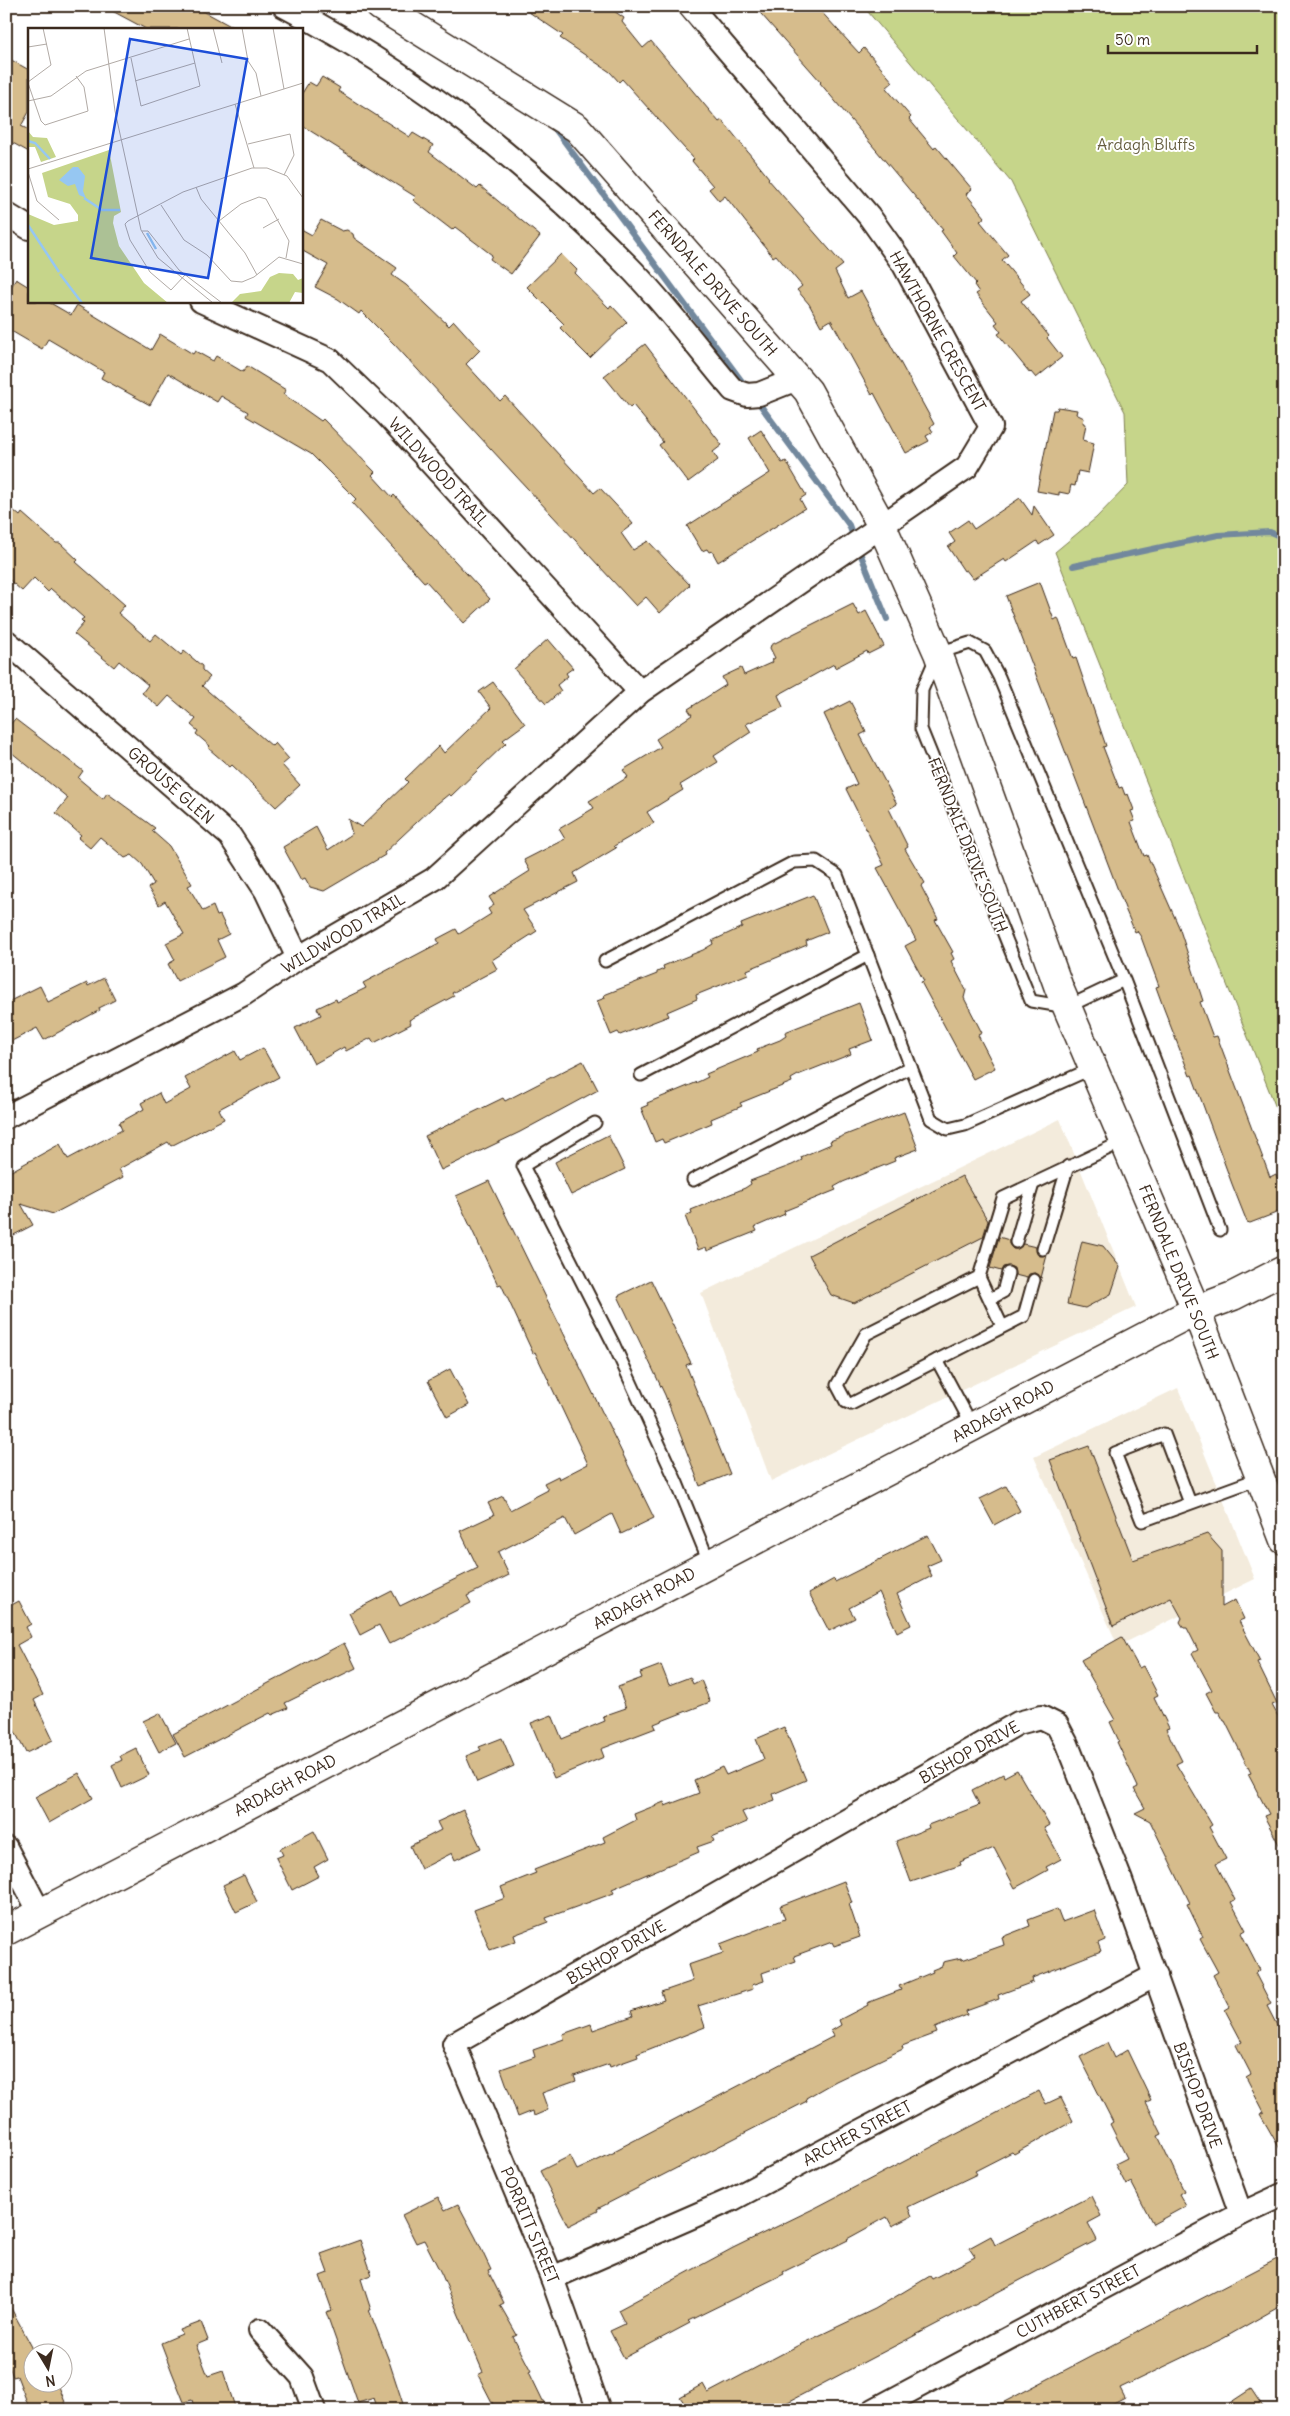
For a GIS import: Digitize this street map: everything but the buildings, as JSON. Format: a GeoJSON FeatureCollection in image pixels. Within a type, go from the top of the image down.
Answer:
{"type":"FeatureCollection","features":[{"type":"Feature","properties":{"kind":"main road","name":"FERNDALE DRIVE SOUTH"},"geometry":{"type":"LineString","coordinates":[[380,6],[577,128],[808,392],[882,526],[938,653],[1067,1007],[1196,1310],[1284,1540]]}},
{"type":"Feature","properties":{"kind":"main road","name":"ARDAGH ROAD"},"geometry":{"type":"LineString","coordinates":[[6,1931],[1196,1310],[1233,1296],[1284,1270]]}},
{"type":"Feature","properties":{"kind":"street"},"geometry":{"type":"LineString","coordinates":[[284,6],[331,31],[426,94],[505,152],[552,192],[629,267],[733,390],[747,396],[759,394],[797,379]]}},
{"type":"Feature","properties":{"kind":"street","name":"HAWTHORNE CRESCENT"},"geometry":{"type":"LineString","coordinates":[[690,6],[881,232],[904,265],[991,427],[967,467],[882,526]]}},
{"type":"Feature","properties":{"kind":"street"},"geometry":{"type":"LineString","coordinates":[[6,214],[28,227]]}},
{"type":"Feature","properties":{"kind":"street","name":"WILDWOOD TRAIL"},"geometry":{"type":"LineString","coordinates":[[203,302],[330,360],[387,414],[640,692]]}},
{"type":"Feature","properties":{"kind":"street","name":"WILDWOOD TRAIL"},"geometry":{"type":"LineString","coordinates":[[6,1117],[244,994],[298,958],[434,879],[640,692],[882,526]]}},
{"type":"Feature","properties":{"kind":"street","name":"GROUSE GLEN"},"geometry":{"type":"LineString","coordinates":[[6,641],[230,836],[266,891],[298,958]]}},
{"type":"Feature","properties":{"kind":"street","name":"BISHOP DRIVE"},"geometry":{"type":"LineString","coordinates":[[454,2044],[1018,1723],[1042,1717],[1057,1725],[1120,1878],[1241,2214]]}},
{"type":"Feature","properties":{"kind":"street"},"geometry":{"type":"LineString","coordinates":[[6,1848],[40,1913]]}},
{"type":"Feature","properties":{"kind":"street","name":"ARCHER STREET"},"geometry":{"type":"LineString","coordinates":[[552,2278],[733,2198],[1156,1975]]}},
{"type":"Feature","properties":{"kind":"street","name":"PORRITT STREET"},"geometry":{"type":"LineString","coordinates":[[454,2044],[552,2278],[599,2410]]}},
{"type":"Feature","properties":{"kind":"street","name":"CUTHBERT STREET"},"geometry":{"type":"LineString","coordinates":[[874,2410],[1241,2214],[1284,2194]]}},
{"type":"Feature","properties":{"kind":"street"},"geometry":{"type":"LineString","coordinates":[[260,2330],[302,2377],[314,2410]]}},
{"type":"Feature","properties":{"kind":"lane"},"geometry":{"type":"LineString","coordinates":[[938,653],[970,643],[985,651],[998,677],[1124,980],[1220,1230]]}},
{"type":"Feature","properties":{"kind":"lane","name":"FERNDALE DRIVE SOUTH"},"geometry":{"type":"LineString","coordinates":[[938,653],[922,690],[921,729],[1031,1002],[1067,1007]]}},
{"type":"Feature","properties":{"kind":"lane"},"geometry":{"type":"LineString","coordinates":[[605,961],[794,862],[816,861],[837,875],[931,1119],[948,1129],[965,1125],[1093,1068]]}},
{"type":"Feature","properties":{"kind":"lane"},"geometry":{"type":"LineString","coordinates":[[641,1075],[868,955]]}},
{"type":"Feature","properties":{"kind":"lane"},"geometry":{"type":"LineString","coordinates":[[1067,1007],[1124,980]]}},
{"type":"Feature","properties":{"kind":"lane"},"geometry":{"type":"LineString","coordinates":[[693,1180],[911,1066]]}},
{"type":"Feature","properties":{"kind":"lane"},"geometry":{"type":"LineString","coordinates":[[595,1123],[523,1166],[614,1345],[678,1483],[710,1564]]}},
{"type":"Feature","properties":{"kind":"lane"},"geometry":{"type":"LineString","coordinates":[[1002,1326],[979,1277],[1003,1198],[1124,1141]]}},
{"type":"Feature","properties":{"kind":"lane"},"geometry":{"type":"LineString","coordinates":[[1044,1249],[1068,1166]]}},
{"type":"Feature","properties":{"kind":"lane"},"geometry":{"type":"LineString","coordinates":[[1016,1242],[1033,1184]]}},
{"type":"Feature","properties":{"kind":"lane"},"geometry":{"type":"LineString","coordinates":[[990,1299],[1003,1292],[1008,1273]]}},
{"type":"Feature","properties":{"kind":"lane"},"geometry":{"type":"LineString","coordinates":[[979,1277],[866,1334],[836,1385],[846,1402],[851,1404],[1024,1316],[1034,1280]]}},
{"type":"Feature","properties":{"kind":"lane"},"geometry":{"type":"LineString","coordinates":[[937,1360],[973,1427]]}},
{"type":"Feature","properties":{"kind":"lane"},"geometry":{"type":"LineString","coordinates":[[1190,1502],[1164,1434],[1115,1453],[1142,1521],[1260,1478]]}},
{"type":"Feature","properties":{"kind":"shaded area"},"geometry":{"type":"Polygon","coordinates":[[[1060,1119],[1136,1307],[771,1481],[701,1293],[1060,1119]]]}},
{"type":"Feature","properties":{"kind":"shaded area"},"geometry":{"type":"Polygon","coordinates":[[[1178,1388],[1255,1579],[1118,1646],[1034,1457],[1178,1388]]]}},
{"type":"Feature","properties":{"kind":"green space","name":"Ardagh Bluffs"},"geometry":{"type":"Polygon","coordinates":[[[863,6],[1284,6],[1284,1128],[1055,552],[1096,518],[1128,485],[1125,412],[1011,182],[863,6]]]}},
{"type":"Feature","properties":{"kind":"waterway"},"geometry":{"type":"LineString","coordinates":[[552,125],[747,388]]}},
{"type":"Feature","properties":{"kind":"waterway"},"geometry":{"type":"LineString","coordinates":[[755,398],[849,525],[854,539]]}},
{"type":"Feature","properties":{"kind":"waterway"},"geometry":{"type":"LineString","coordinates":[[1073,566],[1218,535],[1270,532],[1284,538]]}},
{"type":"Feature","properties":{"kind":"waterway"},"geometry":{"type":"LineString","coordinates":[[858,548],[887,619]]}}]}
